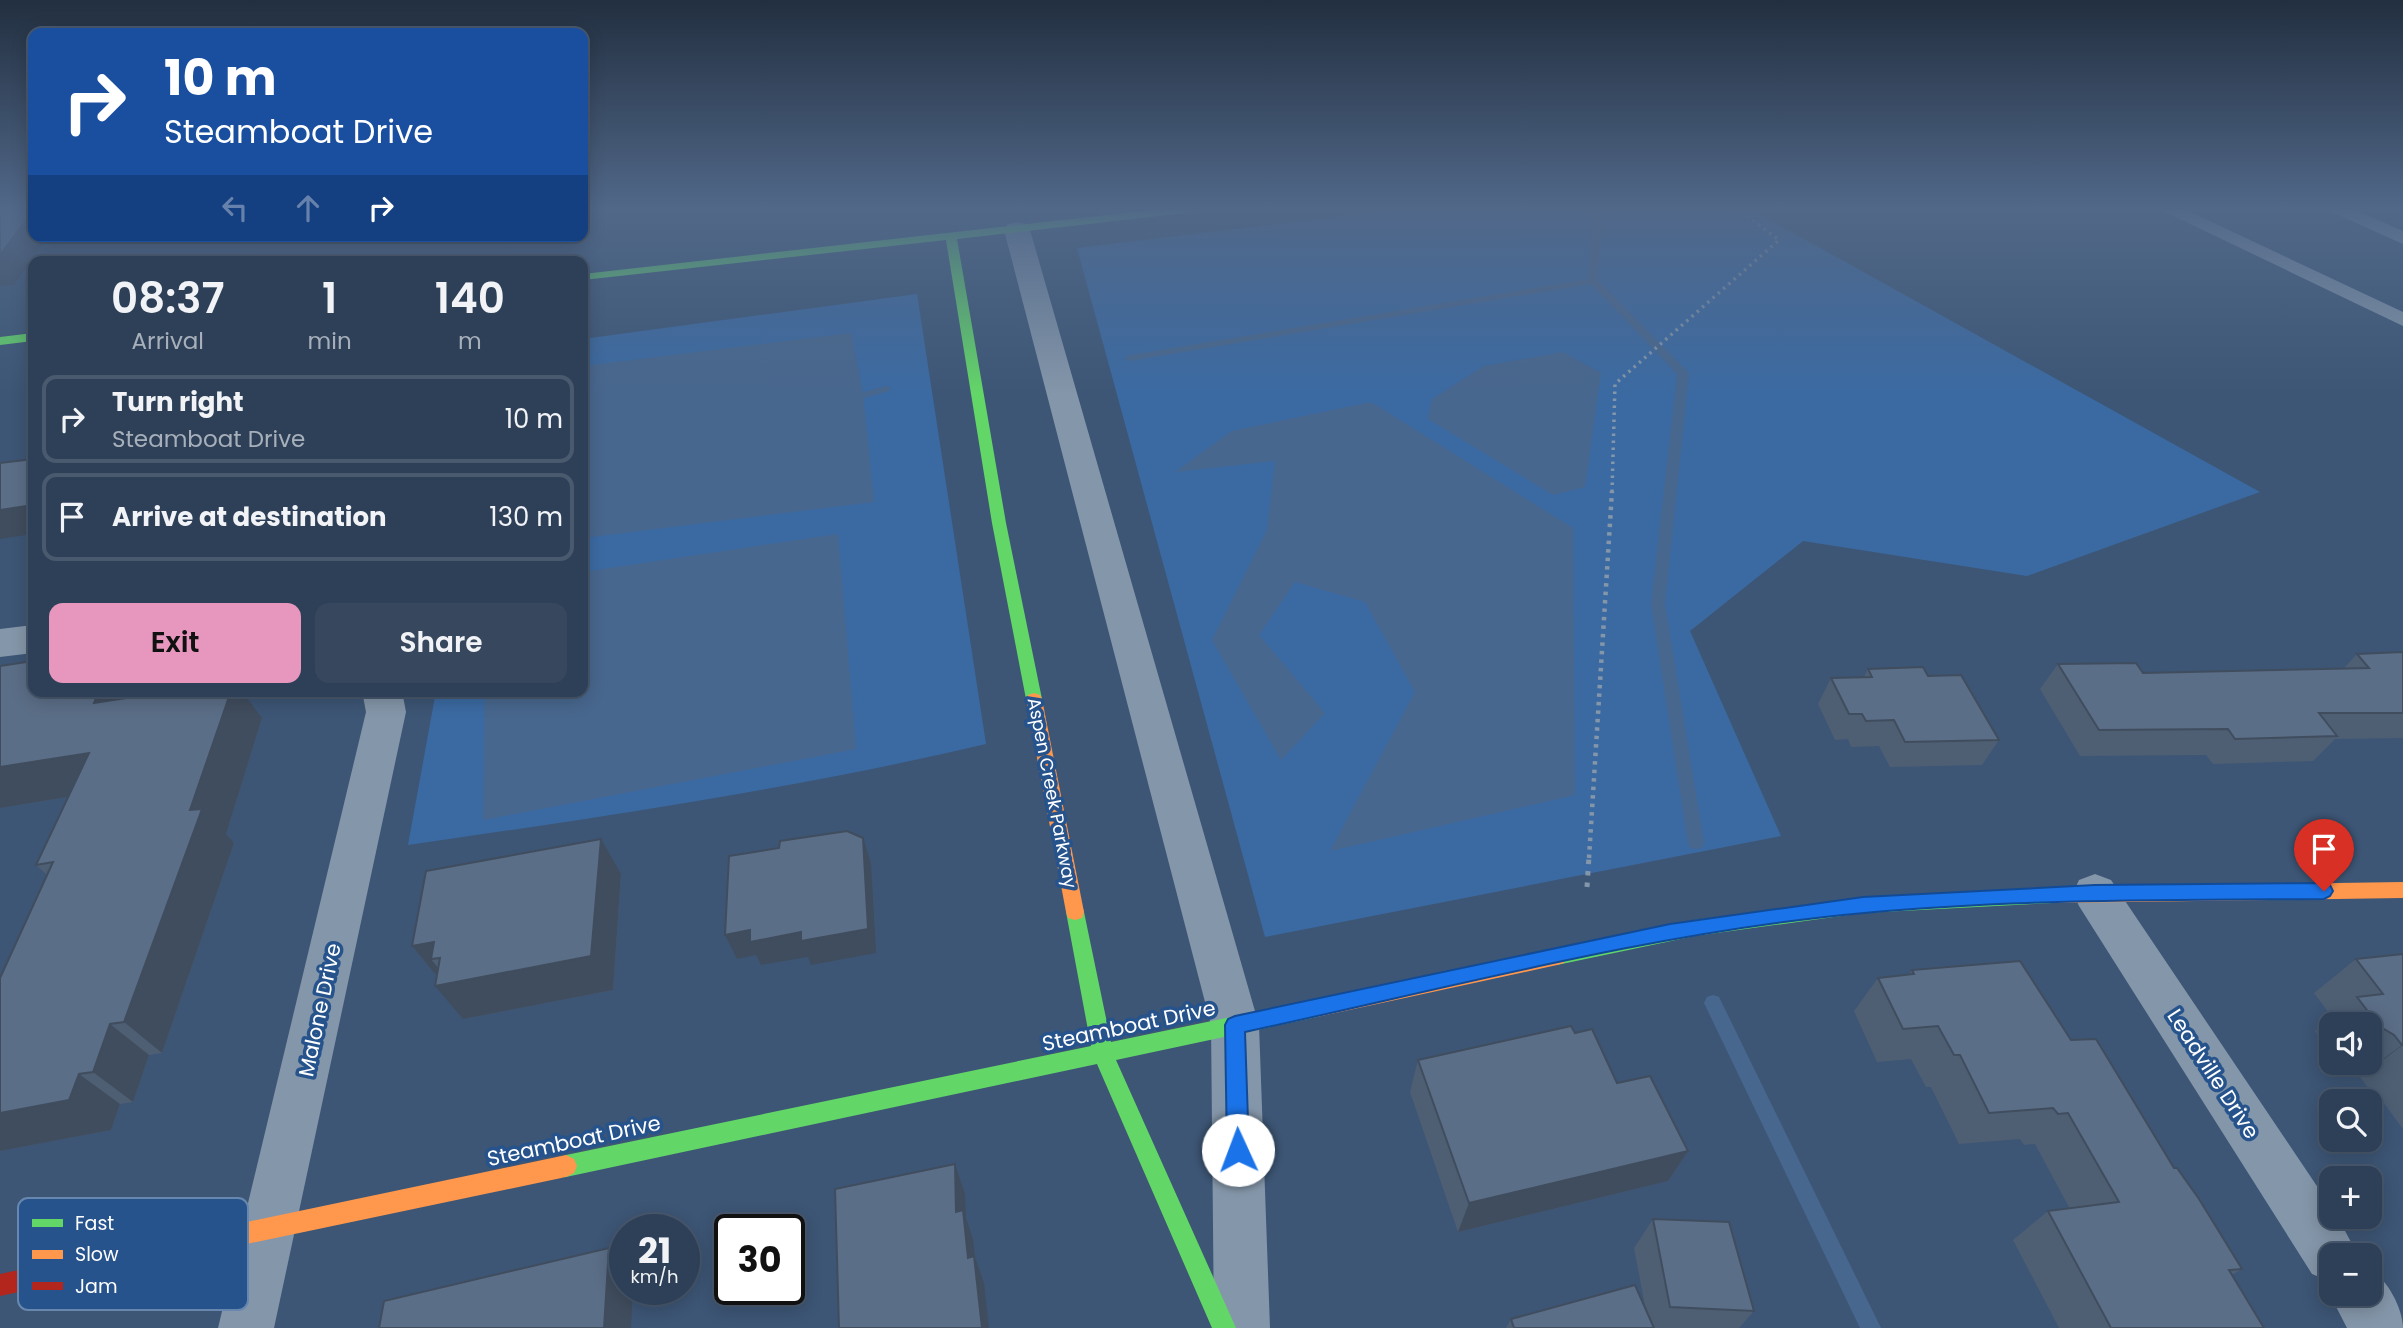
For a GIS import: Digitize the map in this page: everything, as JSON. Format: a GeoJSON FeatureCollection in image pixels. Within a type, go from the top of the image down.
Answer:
{"type":"FeatureCollection","features":[{"type":"Feature","properties":{"kind":"street"},"geometry":{"type":"LineString","coordinates":[[588,276],[648,270]]}},
{"type":"Feature","properties":{"kind":"street","name":"Aspen Creek Parkway"},"geometry":{"type":"LineString","coordinates":[[957,270],[999,523],[1103,1054],[1224,1328]]}},
{"type":"Feature","properties":{"kind":"street"},"geometry":{"type":"LineString","coordinates":[[1028,270],[1235,1025],[1242,1328]]}},
{"type":"Feature","properties":{"kind":"street"},"geometry":{"type":"LineString","coordinates":[[0,341],[28,338]]}},
{"type":"Feature","properties":{"kind":"street"},"geometry":{"type":"LineString","coordinates":[[0,643],[28,640]]}},
{"type":"Feature","properties":{"kind":"street","name":"Malone Drive"},"geometry":{"type":"LineString","coordinates":[[246,1328],[386,712],[383,697]]}},
{"type":"Feature","properties":{"kind":"street","name":"Steamboat Drive"},"geometry":{"type":"LineString","coordinates":[[248,1231],[1695,928],[1863,905],[2095,893],[2403,890]]}},
{"type":"Feature","properties":{"kind":"street","name":"Leadville Drive"},"geometry":{"type":"LineString","coordinates":[[2095,893],[2323,1243]]}},
{"type":"Feature","properties":{"kind":"street","name":"Steamboat Drive"},"geometry":{"type":"LineString","coordinates":[[0,1285],[18,1281]]}},
{"type":"Feature","properties":{"kind":"street"},"geometry":{"type":"LineString","coordinates":[[2366,1306],[2380,1328]]}},
{"type":"Feature","properties":{"kind":"lane"},"geometry":{"type":"LineString","coordinates":[[2297,270],[2403,320]]}},
{"type":"Feature","properties":{"kind":"path"},"geometry":{"type":"LineString","coordinates":[[1587,887],[1611,532],[1615,384],[1745,270]]}},
{"type":"Feature","properties":{"kind":"shaded area"},"geometry":{"type":"Polygon","coordinates":[[[1083,270],[1860,270],[2260,492],[2027,576],[1803,541],[1690,631],[1781,836],[1265,937],[1083,270]]]}},
{"type":"Feature","properties":{"kind":"shaded area"},"geometry":{"type":"Polygon","coordinates":[[[917,294],[986,744],[770,788],[625,813],[408,845],[435,697],[588,697],[588,338],[917,294]]]}},
{"type":"Feature","properties":{"kind":"shaded area"},"geometry":{"type":"Polygon","coordinates":[[[851,333],[863,394],[874,502],[588,537],[588,365],[851,333]]]}},
{"type":"Feature","properties":{"kind":"shaded area"},"geometry":{"type":"Polygon","coordinates":[[[1563,352],[1601,373],[1585,487],[1553,495],[1428,419],[1432,399],[1484,366],[1563,352]]]}},
{"type":"Feature","properties":{"kind":"shaded area"},"geometry":{"type":"Polygon","coordinates":[[[1371,402],[1573,528],[1575,795],[1330,851],[1415,692],[1365,602],[1295,582],[1259,635],[1325,713],[1281,760],[1212,640],[1267,530],[1275,461],[1175,472],[1232,431],[1371,402]]]}},
{"type":"Feature","properties":{"kind":"shaded area"},"geometry":{"type":"Polygon","coordinates":[[[838,534],[856,749],[483,820],[485,697],[588,697],[588,571],[838,534]]]}},
{"type":"Feature","properties":{"kind":"building"},"geometry":{"type":"Polygon","coordinates":[[[28,460],[28,506],[0,510],[0,463],[28,460]]]}},
{"type":"Feature","properties":{"kind":"building"},"geometry":{"type":"Polygon","coordinates":[[[2403,652],[2403,713],[2319,713],[2337,736],[2235,739],[2228,729],[2099,730],[2058,664],[2136,663],[2143,673],[2369,668],[2357,654],[2403,652]]]}},
{"type":"Feature","properties":{"kind":"building"},"geometry":{"type":"Polygon","coordinates":[[[28,662],[28,697],[96,697],[94,703],[132,697],[229,697],[190,810],[202,809],[124,1022],[110,1024],[93,1072],[79,1074],[69,1100],[0,1113],[0,978],[53,862],[36,865],[89,753],[0,767],[0,666],[28,662]]]}},
{"type":"Feature","properties":{"kind":"building"},"geometry":{"type":"Polygon","coordinates":[[[1923,667],[1928,676],[1961,675],[1999,740],[1905,742],[1894,720],[1866,721],[1862,714],[1849,714],[1831,678],[1872,677],[1868,669],[1923,667]]]}},
{"type":"Feature","properties":{"kind":"building"},"geometry":{"type":"Polygon","coordinates":[[[847,831],[863,838],[868,929],[801,941],[801,932],[750,942],[750,930],[725,935],[729,856],[779,848],[780,841],[847,831]]]}},
{"type":"Feature","properties":{"kind":"building"},"geometry":{"type":"Polygon","coordinates":[[[601,839],[591,956],[435,986],[440,958],[431,959],[434,942],[412,946],[426,871],[601,839]]]}},
{"type":"Feature","properties":{"kind":"building"},"geometry":{"type":"Polygon","coordinates":[[[2403,954],[2403,1045],[2382,1028],[2382,1012],[2368,1012],[2357,997],[2383,994],[2356,959],[2403,954]]]}},
{"type":"Feature","properties":{"kind":"building"},"geometry":{"type":"Polygon","coordinates":[[[2020,961],[2071,1040],[2096,1039],[2174,1168],[2177,1168],[2199,1199],[2242,1269],[2229,1270],[2264,1328],[2111,1328],[2048,1211],[2119,1202],[2068,1113],[2058,1114],[2053,1108],[1989,1113],[1960,1055],[1954,1055],[1938,1026],[1903,1029],[1878,978],[1914,974],[1912,970],[2020,961]]]}},
{"type":"Feature","properties":{"kind":"building"},"geometry":{"type":"Polygon","coordinates":[[[1571,1026],[1575,1033],[1592,1029],[1617,1083],[1650,1076],[1688,1151],[1469,1203],[1418,1060],[1571,1026]]]}},
{"type":"Feature","properties":{"kind":"building"},"geometry":{"type":"Polygon","coordinates":[[[955,1164],[956,1212],[963,1210],[968,1258],[974,1256],[982,1328],[839,1328],[835,1189],[955,1164]]]}},
{"type":"Feature","properties":{"kind":"building"},"geometry":{"type":"Polygon","coordinates":[[[1653,1219],[1729,1222],[1754,1311],[1670,1307],[1653,1219]]]}},
{"type":"Feature","properties":{"kind":"building"},"geometry":{"type":"Polygon","coordinates":[[[609,1248],[604,1328],[379,1328],[384,1301],[609,1248]]]}},
{"type":"Feature","properties":{"kind":"building"},"geometry":{"type":"Polygon","coordinates":[[[1635,1285],[1654,1328],[1514,1328],[1511,1319],[1635,1285]]]}},
{"type":"Feature","properties":{"kind":"waterway"},"geometry":{"type":"LineString","coordinates":[[1593,281],[1594,270]]}},
{"type":"Feature","properties":{"kind":"waterway"},"geometry":{"type":"LineString","coordinates":[[1130,358],[1593,281]]}},
{"type":"Feature","properties":{"kind":"waterway"},"geometry":{"type":"LineString","coordinates":[[1593,281],[1683,373],[1658,604],[1696,843]]}},
{"type":"Feature","properties":{"kind":"waterway"},"geometry":{"type":"LineString","coordinates":[[845,400],[886,389]]}},
{"type":"Feature","properties":{"kind":"waterway"},"geometry":{"type":"LineString","coordinates":[[1713,1003],[1871,1328]]}},
{"type":"Feature","properties":{"kind":"traffic: fast"},"geometry":{"type":"LineString","coordinates":[[588,276],[646,270]]}},
{"type":"Feature","properties":{"kind":"traffic: fast"},"geometry":{"type":"LineString","coordinates":[[957,270],[999,523],[1034,699]]}},
{"type":"Feature","properties":{"kind":"traffic: fast"},"geometry":{"type":"LineString","coordinates":[[0,341],[28,338]]}},
{"type":"Feature","properties":{"kind":"traffic: fast"},"geometry":{"type":"LineString","coordinates":[[1557,957],[1695,928],[1863,905],[2053,895]]}},
{"type":"Feature","properties":{"kind":"traffic: fast"},"geometry":{"type":"LineString","coordinates":[[1075,912],[1103,1054],[1224,1328]]}},
{"type":"Feature","properties":{"kind":"traffic: fast"},"geometry":{"type":"LineString","coordinates":[[566,1166],[1317,1008]]}},
{"type":"Feature","properties":{"kind":"traffic: slow"},"geometry":{"type":"LineString","coordinates":[[1034,699],[1075,912]]}},
{"type":"Feature","properties":{"kind":"traffic: slow"},"geometry":{"type":"LineString","coordinates":[[2053,895],[2403,890]]}},
{"type":"Feature","properties":{"kind":"traffic: slow"},"geometry":{"type":"LineString","coordinates":[[1317,1008],[1557,957]]}},
{"type":"Feature","properties":{"kind":"traffic: slow"},"geometry":{"type":"LineString","coordinates":[[248,1233],[566,1166]]}},
{"type":"Feature","properties":{"kind":"traffic: jam"},"geometry":{"type":"LineString","coordinates":[[0,1285],[18,1281]]}},
{"type":"Feature","properties":{"kind":"route"},"geometry":{"type":"LineString","coordinates":[[1238,1150],[1235,1025],[1670,932],[1863,905],[2095,893],[2324,891]]}}]}
